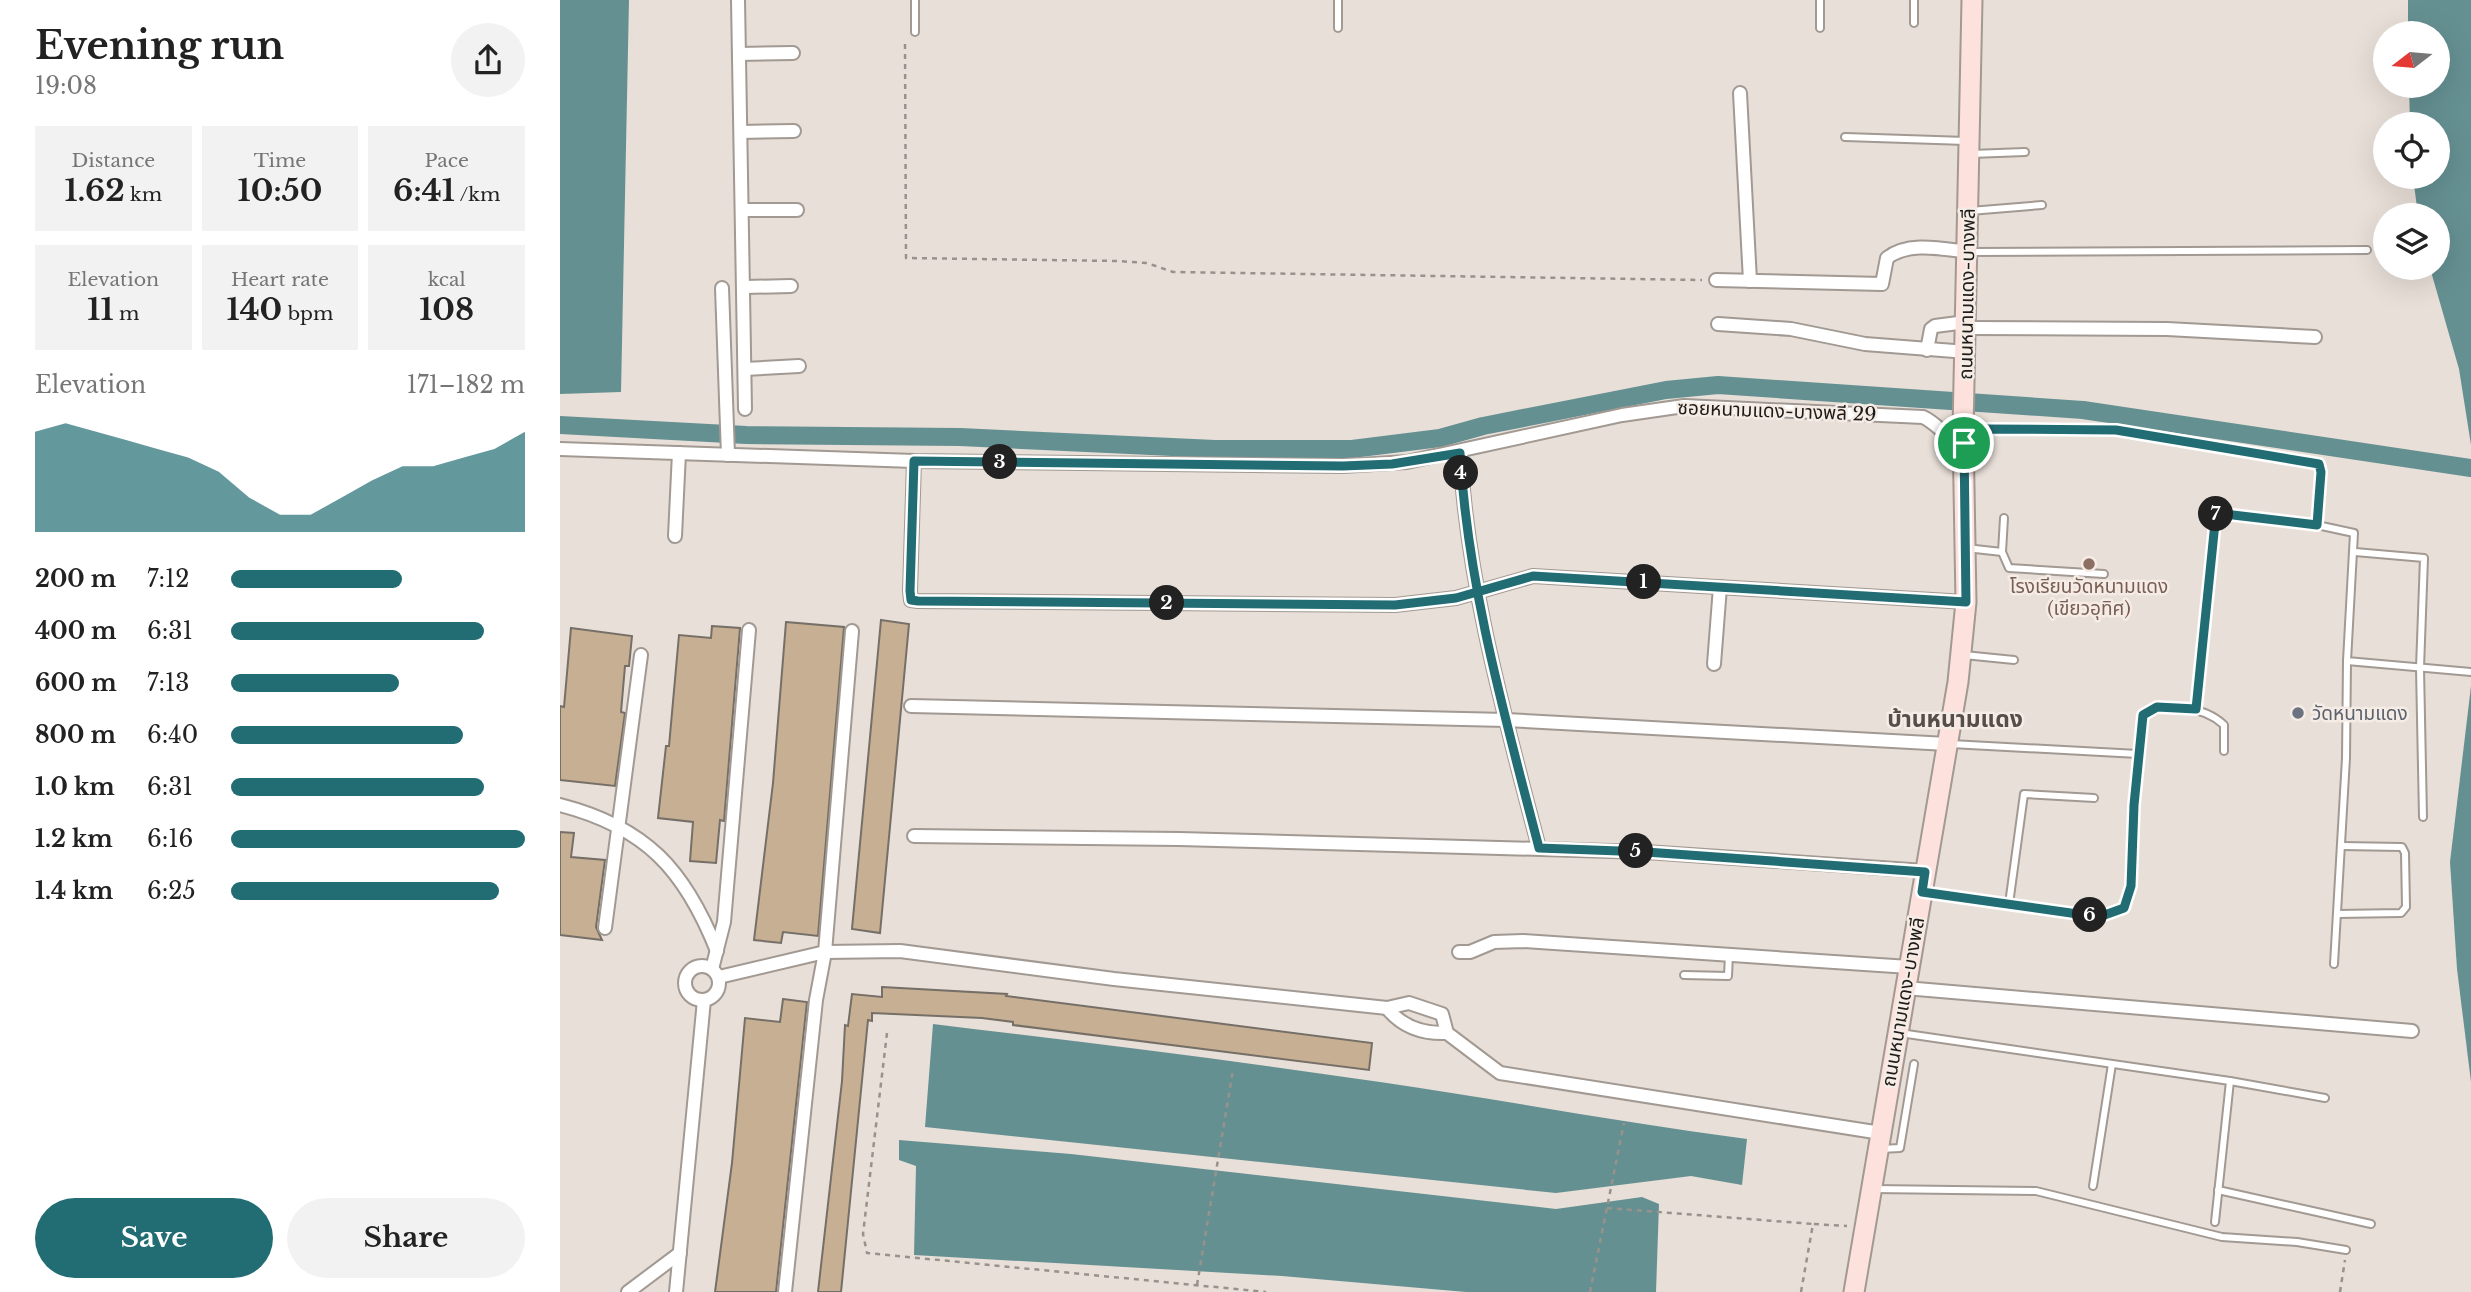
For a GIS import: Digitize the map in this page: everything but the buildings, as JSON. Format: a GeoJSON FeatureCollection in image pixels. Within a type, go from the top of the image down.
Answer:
{"type":"FeatureCollection","features":[{"type":"Feature","properties":{"kind":"main road","name":"ถนนหนามแดง-บางพลี"},"geometry":{"type":"LineString","coordinates":[[1854,1292],[1947,744],[1966,602],[1964,436],[1972,0]]}},
{"type":"Feature","properties":{"kind":"street"},"geometry":{"type":"LineString","coordinates":[[738,0],[745,409]]}},
{"type":"Feature","properties":{"kind":"street"},"geometry":{"type":"LineString","coordinates":[[739,54],[793,53]]}},
{"type":"Feature","properties":{"kind":"street"},"geometry":{"type":"LineString","coordinates":[[1740,93],[1748,194],[1750,281]]}},
{"type":"Feature","properties":{"kind":"street"},"geometry":{"type":"LineString","coordinates":[[741,132],[794,131]]}},
{"type":"Feature","properties":{"kind":"street"},"geometry":{"type":"LineString","coordinates":[[743,210],[797,210]]}},
{"type":"Feature","properties":{"kind":"street"},"geometry":{"type":"LineString","coordinates":[[1716,280],[1882,284],[1887,258],[1895,251],[1909,248],[1969,252]]}},
{"type":"Feature","properties":{"kind":"street"},"geometry":{"type":"LineString","coordinates":[[744,287],[791,286]]}},
{"type":"Feature","properties":{"kind":"street"},"geometry":{"type":"LineString","coordinates":[[722,288],[728,454]]}},
{"type":"Feature","properties":{"kind":"street"},"geometry":{"type":"LineString","coordinates":[[1718,324],[1791,328],[1853,343],[1967,352]]}},
{"type":"Feature","properties":{"kind":"street"},"geometry":{"type":"LineString","coordinates":[[1927,350],[1931,329],[1935,326],[2167,329],[2315,337]]}},
{"type":"Feature","properties":{"kind":"street"},"geometry":{"type":"LineString","coordinates":[[745,369],[799,366]]}},
{"type":"Feature","properties":{"kind":"street","name":"ซอยหนามแดง-บางพลี 29"},"geometry":{"type":"LineString","coordinates":[[560,449],[914,461],[1343,466],[1392,464],[1460,453],[1575,425],[1684,406],[1923,417],[1935,423],[1946,437],[1964,436]]}},
{"type":"Feature","properties":{"kind":"street"},"geometry":{"type":"LineString","coordinates":[[675,536],[679,453]]}},
{"type":"Feature","properties":{"kind":"street"},"geometry":{"type":"LineString","coordinates":[[1460,453],[1464,521],[1475,592],[1539,848]]}},
{"type":"Feature","properties":{"kind":"street"},"geometry":{"type":"LineString","coordinates":[[914,461],[910,591],[911,600],[918,601],[1395,605],[1456,598],[1533,576],[1966,602]]}},
{"type":"Feature","properties":{"kind":"street"},"geometry":{"type":"LineString","coordinates":[[1714,664],[1720,587]]}},
{"type":"Feature","properties":{"kind":"street"},"geometry":{"type":"LineString","coordinates":[[704,1000],[717,992],[715,973],[724,922],[749,630]]}},
{"type":"Feature","properties":{"kind":"street"},"geometry":{"type":"LineString","coordinates":[[785,1292],[816,1000],[825,952],[852,631]]}},
{"type":"Feature","properties":{"kind":"street"},"geometry":{"type":"LineString","coordinates":[[606,928],[641,655]]}},
{"type":"Feature","properties":{"kind":"street"},"geometry":{"type":"LineString","coordinates":[[911,706],[1506,720],[1947,744]]}},
{"type":"Feature","properties":{"kind":"street"},"geometry":{"type":"LineString","coordinates":[[560,805],[619,825],[650,845],[678,874],[704,917],[717,951]]}},
{"type":"Feature","properties":{"kind":"street"},"geometry":{"type":"LineString","coordinates":[[914,836],[1539,848],[1646,852],[1925,872]]}},
{"type":"Feature","properties":{"kind":"street"},"geometry":{"type":"LineString","coordinates":[[1459,953],[1470,952],[1494,942],[1523,941],[1909,967]]}},
{"type":"Feature","properties":{"kind":"street"},"geometry":{"type":"LineString","coordinates":[[704,1000],[688,993],[685,978],[693,968],[700,965],[715,973],[825,952],[900,951],[1114,979],[1387,1008],[1409,1003],[1441,1014],[1447,1033],[1500,1073],[1879,1141]]}},
{"type":"Feature","properties":{"kind":"street"},"geometry":{"type":"LineString","coordinates":[[1905,988],[2412,1031]]}},
{"type":"Feature","properties":{"kind":"street"},"geometry":{"type":"LineString","coordinates":[[676,1292],[704,1000]]}},
{"type":"Feature","properties":{"kind":"street"},"geometry":{"type":"LineString","coordinates":[[1387,1008],[1397,1021],[1429,1034],[1447,1033]]}},
{"type":"Feature","properties":{"kind":"street"},"geometry":{"type":"LineString","coordinates":[[628,1292],[680,1253]]}},
{"type":"Feature","properties":{"kind":"lane"},"geometry":{"type":"LineString","coordinates":[[915,0],[915,32]]}},
{"type":"Feature","properties":{"kind":"lane"},"geometry":{"type":"LineString","coordinates":[[1338,0],[1338,28]]}},
{"type":"Feature","properties":{"kind":"lane"},"geometry":{"type":"LineString","coordinates":[[1820,0],[1821,28]]}},
{"type":"Feature","properties":{"kind":"lane"},"geometry":{"type":"LineString","coordinates":[[1914,0],[1914,23]]}},
{"type":"Feature","properties":{"kind":"lane"},"geometry":{"type":"LineString","coordinates":[[1845,137],[2025,152]]}},
{"type":"Feature","properties":{"kind":"lane"},"geometry":{"type":"LineString","coordinates":[[1970,211],[2042,205]]}},
{"type":"Feature","properties":{"kind":"lane"},"geometry":{"type":"LineString","coordinates":[[1969,252],[2367,250]]}},
{"type":"Feature","properties":{"kind":"lane"},"geometry":{"type":"LineString","coordinates":[[1964,436],[1986,429],[2116,430],[2316,463],[2321,472],[2317,525]]}},
{"type":"Feature","properties":{"kind":"lane"},"geometry":{"type":"LineString","coordinates":[[2196,709],[2216,513],[2317,525],[2354,533],[2334,964]]}},
{"type":"Feature","properties":{"kind":"lane"},"geometry":{"type":"LineString","coordinates":[[2004,518],[2002,552],[2009,568],[2104,574]]}},
{"type":"Feature","properties":{"kind":"lane"},"geometry":{"type":"LineString","coordinates":[[1966,548],[2002,552]]}},
{"type":"Feature","properties":{"kind":"lane"},"geometry":{"type":"LineString","coordinates":[[2355,552],[2424,558],[2420,668],[2423,817]]}},
{"type":"Feature","properties":{"kind":"lane"},"geometry":{"type":"LineString","coordinates":[[1961,654],[2014,660]]}},
{"type":"Feature","properties":{"kind":"lane"},"geometry":{"type":"LineString","coordinates":[[2347,661],[2471,672]]}},
{"type":"Feature","properties":{"kind":"lane"},"geometry":{"type":"LineString","coordinates":[[1922,892],[2099,917],[2124,908],[2131,886],[2138,754],[2143,715],[2157,707],[2196,709],[2224,725],[2224,751]]}},
{"type":"Feature","properties":{"kind":"lane"},"geometry":{"type":"LineString","coordinates":[[1947,744],[2138,754]]}},
{"type":"Feature","properties":{"kind":"lane"},"geometry":{"type":"LineString","coordinates":[[2009,904],[2024,794],[2094,798]]}},
{"type":"Feature","properties":{"kind":"lane"},"geometry":{"type":"LineString","coordinates":[[2337,914],[2401,913],[2406,907],[2405,853],[2402,847],[2341,846]]}},
{"type":"Feature","properties":{"kind":"lane"},"geometry":{"type":"LineString","coordinates":[[1684,975],[1728,976],[1730,954]]}},
{"type":"Feature","properties":{"kind":"lane"},"geometry":{"type":"LineString","coordinates":[[1898,1032],[2230,1081],[2325,1098]]}},
{"type":"Feature","properties":{"kind":"lane"},"geometry":{"type":"LineString","coordinates":[[2093,1186],[2112,1063]]}},
{"type":"Feature","properties":{"kind":"lane"},"geometry":{"type":"LineString","coordinates":[[1879,1141],[1900,1147],[1914,1064]]}},
{"type":"Feature","properties":{"kind":"lane"},"geometry":{"type":"LineString","coordinates":[[2215,1222],[2230,1081]]}},
{"type":"Feature","properties":{"kind":"lane"},"geometry":{"type":"LineString","coordinates":[[1871,1189],[2036,1191],[2222,1237],[2297,1242],[2346,1250]]}},
{"type":"Feature","properties":{"kind":"lane"},"geometry":{"type":"LineString","coordinates":[[2218,1190],[2371,1224]]}},
{"type":"Feature","properties":{"kind":"path"},"geometry":{"type":"LineString","coordinates":[[905,44],[906,258],[1117,261],[1147,263],[1173,272],[1716,280]]}},
{"type":"Feature","properties":{"kind":"path"},"geometry":{"type":"LineString","coordinates":[[887,1033],[863,1234],[867,1253],[1266,1292]]}},
{"type":"Feature","properties":{"kind":"path"},"geometry":{"type":"LineString","coordinates":[[1197,1285],[1233,1070]]}},
{"type":"Feature","properties":{"kind":"path"},"geometry":{"type":"LineString","coordinates":[[1590,1292],[1624,1123]]}},
{"type":"Feature","properties":{"kind":"path"},"geometry":{"type":"LineString","coordinates":[[1607,1208],[1865,1228]]}},
{"type":"Feature","properties":{"kind":"path"},"geometry":{"type":"LineString","coordinates":[[1801,1292],[1813,1224]]}},
{"type":"Feature","properties":{"kind":"path"},"geometry":{"type":"LineString","coordinates":[[2340,1292],[2346,1250]]}},
{"type":"Feature","properties":{"kind":"water"},"geometry":{"type":"Polygon","coordinates":[[[560,0],[629,0],[621,392],[560,394],[560,0]]]}},
{"type":"Feature","properties":{"kind":"water"},"geometry":{"type":"Polygon","coordinates":[[[2408,0],[2471,0],[2471,445],[2459,369],[2433,280],[2450,280],[2450,203],[2416,203],[2415,189],[2450,189],[2450,112],[2410,112],[2409,98],[2450,98],[2450,21],[2408,21],[2408,0]]]}},
{"type":"Feature","properties":{"kind":"water"},"geometry":{"type":"Polygon","coordinates":[[[2471,686],[2471,1082],[2457,969],[2450,862],[2471,686]]]}},
{"type":"Feature","properties":{"kind":"water"},"geometry":{"type":"Polygon","coordinates":[[[933,1024],[1324,1074],[1747,1139],[1742,1185],[1691,1176],[1556,1193],[925,1127],[933,1024]]]}},
{"type":"Feature","properties":{"kind":"water"},"geometry":{"type":"Polygon","coordinates":[[[899,1140],[1071,1154],[1556,1209],[1642,1197],[1659,1204],[1656,1292],[1466,1292],[1282,1276],[914,1255],[916,1166],[899,1160],[899,1140]]]}},
{"type":"Feature","properties":{"kind":"waterway"},"geometry":{"type":"LineString","coordinates":[[560,425],[746,435],[960,437],[1215,449],[1352,449],[1440,438],[1483,426],[1666,390],[1718,385],[2083,410],[2471,468]]}},
{"type":"Feature","properties":{"kind":"place","name":"โรงเรียนวัดหนามแดง (เขียวอุทิศ)"},"geometry":{"type":"Point","coordinates":[2089,564]}},
{"type":"Feature","properties":{"kind":"place","name":"วัดหนามแดง"},"geometry":{"type":"Point","coordinates":[2298,713]}},
{"type":"Feature","properties":{"kind":"district","name":"บ้านหนามแดง"},"geometry":{"type":"Point","coordinates":[1955,719]}},
{"type":"Feature","properties":{"kind":"route"},"geometry":{"type":"LineString","coordinates":[[1964,443],[1966,602],[1533,576],[1475,592],[1456,598],[1395,605],[911,600],[914,461],[1201,462],[1343,466],[1392,464],[1460,453],[1464,521],[1475,592],[1539,848],[1646,852],[1925,872],[1922,892],[2099,917],[2112,914],[2124,908],[2131,886],[2134,805],[2143,715],[2157,707],[2196,709],[2216,513],[2317,525],[2321,472],[2319,464],[2116,430],[1986,429],[1964,443]]}}]}
